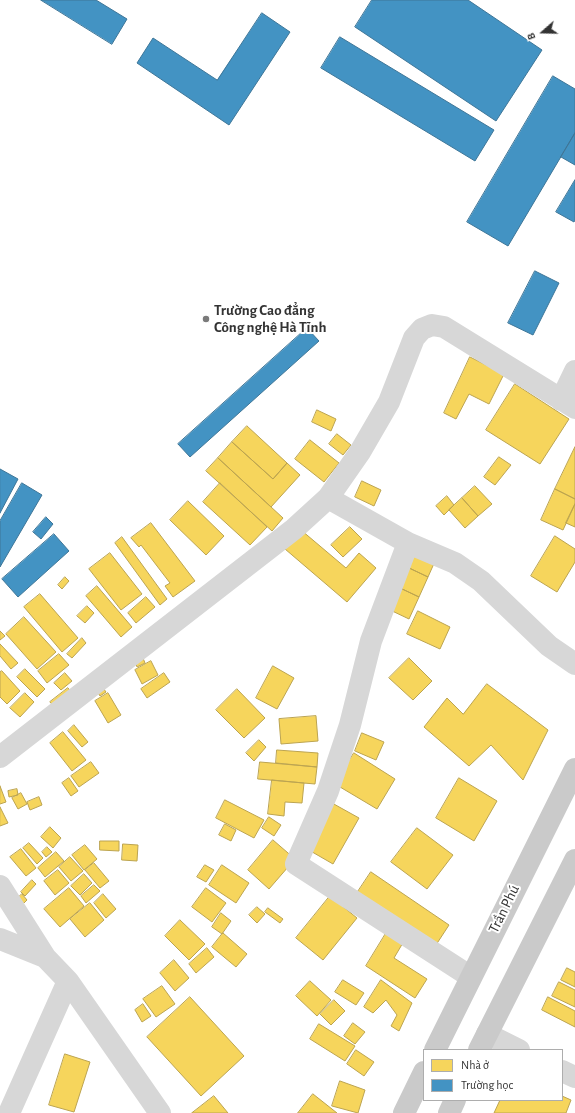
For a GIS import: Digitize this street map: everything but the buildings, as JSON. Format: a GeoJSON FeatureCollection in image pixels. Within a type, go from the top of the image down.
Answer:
{"type":"FeatureCollection","features":[{"type":"Feature","properties":{"kind":"main road","name":"Trần Phú"},"geometry":{"type":"LineString","coordinates":[[435,1049],[575,769]]}},
{"type":"Feature","properties":{"kind":"main road"},"geometry":{"type":"LineString","coordinates":[[483,1042],[575,860]]}},
{"type":"Feature","properties":{"kind":"main road"},"geometry":{"type":"LineString","coordinates":[[404,1113],[423,1074]]}},
{"type":"Feature","properties":{"kind":"main road"},"geometry":{"type":"LineString","coordinates":[[449,1113],[455,1101]]}},
{"type":"Feature","properties":{"kind":"street"},"geometry":{"type":"LineString","coordinates":[[0,757],[294,529],[328,498],[360,452],[389,402],[414,338],[422,329],[432,325],[444,327],[568,404],[575,371]]}},
{"type":"Feature","properties":{"kind":"street"},"geometry":{"type":"LineString","coordinates":[[328,498],[408,543],[454,563],[481,581],[549,646],[575,664]]}},
{"type":"Feature","properties":{"kind":"street"},"geometry":{"type":"LineString","coordinates":[[408,543],[371,641],[350,725],[328,791],[296,864],[471,977]]}},
{"type":"Feature","properties":{"kind":"street"},"geometry":{"type":"LineString","coordinates":[[0,886],[46,957],[68,981],[160,1113]]}},
{"type":"Feature","properties":{"kind":"street"},"geometry":{"type":"LineString","coordinates":[[0,939],[46,957]]}},
{"type":"Feature","properties":{"kind":"street"},"geometry":{"type":"LineString","coordinates":[[9,1113],[68,981]]}},
{"type":"Feature","properties":{"kind":"street"},"geometry":{"type":"LineString","coordinates":[[483,1042],[514,1049]]}},
{"type":"Feature","properties":{"kind":"street"},"geometry":{"type":"LineString","coordinates":[[563,1071],[575,1077]]}},
{"type":"Feature","properties":{"kind":"place","name":"Trường Cao đẳng Công nghệ Hà Tĩnh"},"geometry":{"type":"Point","coordinates":[206,319]}}]}
